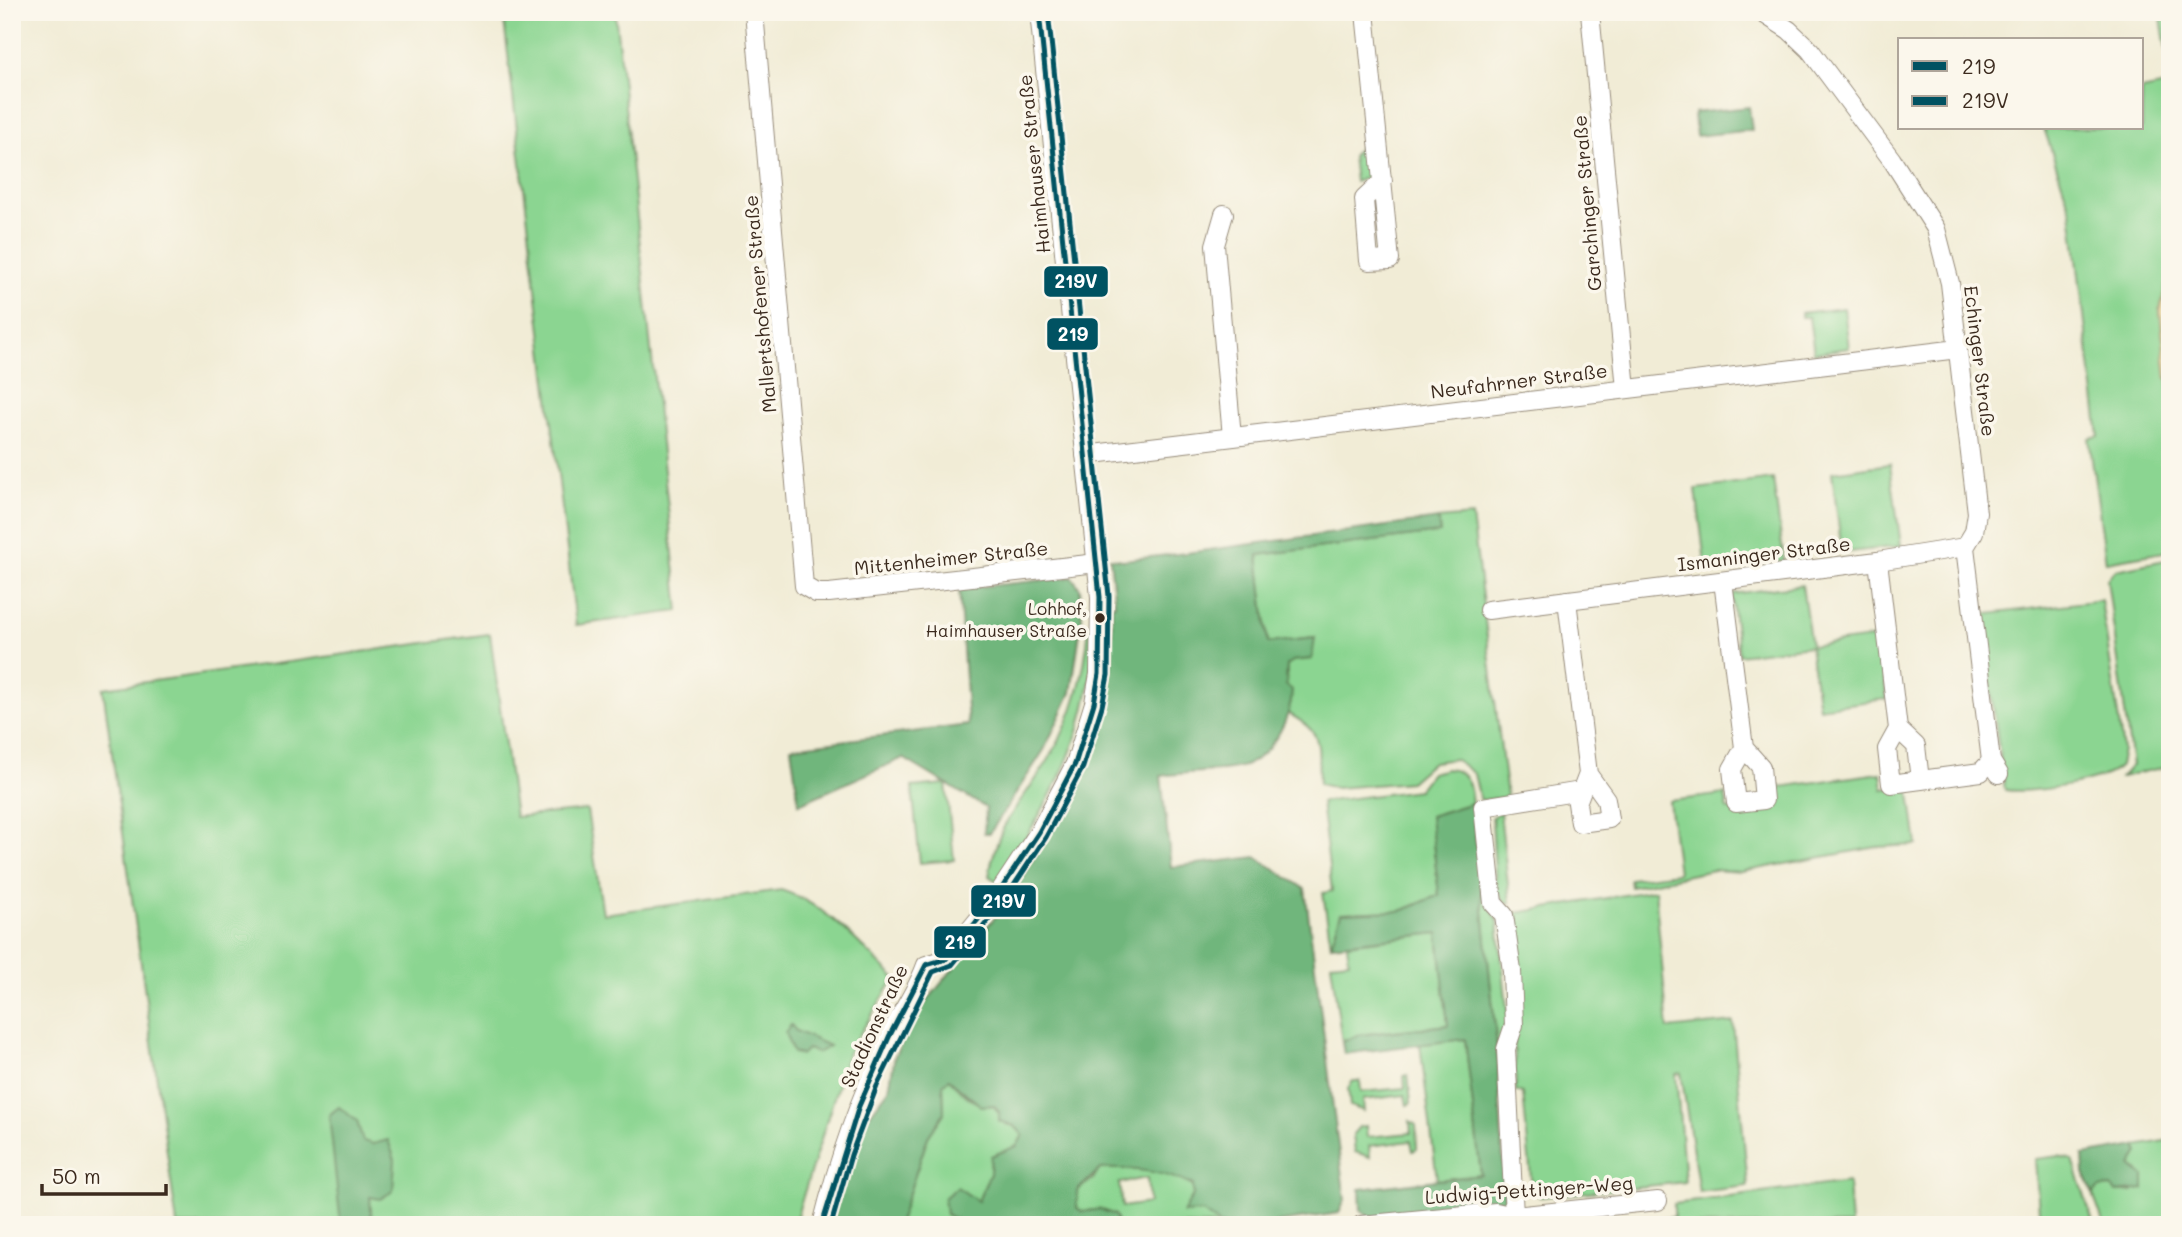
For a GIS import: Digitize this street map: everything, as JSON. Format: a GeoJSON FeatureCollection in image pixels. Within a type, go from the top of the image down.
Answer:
{"type":"FeatureCollection","features":[{"type":"Feature","properties":{"kind":"street","name":"Mallertshofener Straße"},"geometry":{"type":"LineString","coordinates":[[754,12],[803,580],[809,591]]}},
{"type":"Feature","properties":{"kind":"street","name":"Haimhauser Straße"},"geometry":{"type":"LineString","coordinates":[[1039,12],[1097,563]]}},
{"type":"Feature","properties":{"kind":"street"},"geometry":{"type":"LineString","coordinates":[[1366,12],[1383,181]]}},
{"type":"Feature","properties":{"kind":"street","name":"Garchinger Straße"},"geometry":{"type":"LineString","coordinates":[[1590,12],[1626,389]]}},
{"type":"Feature","properties":{"kind":"street","name":"Echinger Straße"},"geometry":{"type":"LineString","coordinates":[[1761,12],[1789,30],[1810,50],[1892,160],[1936,229],[1950,283],[1978,513],[1974,532],[1965,547],[1995,768],[1920,780]]}},
{"type":"Feature","properties":{"kind":"street"},"geometry":{"type":"LineString","coordinates":[[1224,214],[1216,245],[1232,437]]}},
{"type":"Feature","properties":{"kind":"street","name":"Neufahrner Straße"},"geometry":{"type":"LineString","coordinates":[[1085,455],[1958,349]]}},
{"type":"Feature","properties":{"kind":"street","name":"Ismaninger Straße"},"geometry":{"type":"LineString","coordinates":[[1489,610],[1878,561],[1965,547]]}},
{"type":"Feature","properties":{"kind":"street"},"geometry":{"type":"LineString","coordinates":[[1878,561],[1898,729],[1887,749],[1891,784],[1920,780],[1916,747],[1898,729]]}},
{"type":"Feature","properties":{"kind":"street","name":"Mittenheimer Straße"},"geometry":{"type":"LineString","coordinates":[[809,591],[829,593],[1097,563]]}},
{"type":"Feature","properties":{"kind":"street","name":"Stadionstraße"},"geometry":{"type":"LineString","coordinates":[[822,1225],[853,1122],[890,1036],[926,965],[946,960],[994,900],[1039,832],[1075,764],[1094,703],[1098,674],[1101,606],[1097,563]]}},
{"type":"Feature","properties":{"kind":"street"},"geometry":{"type":"LineString","coordinates":[[1723,581],[1744,748]]}},
{"type":"Feature","properties":{"kind":"street"},"geometry":{"type":"LineString","coordinates":[[1567,600],[1588,774],[1606,799],[1609,819],[1580,823],[1577,803],[1588,774]]}},
{"type":"Feature","properties":{"kind":"street"},"geometry":{"type":"LineString","coordinates":[[1514,1216],[1506,1049],[1514,1025],[1512,971],[1504,915],[1493,903],[1483,807],[1581,791]]}},
{"type":"Feature","properties":{"kind":"street","name":"Ludwig-Pettinger-Weg"},"geometry":{"type":"LineString","coordinates":[[1361,1225],[1496,1212],[1514,1216],[1658,1201]]}},
{"type":"Feature","properties":{"kind":"green space"},"geometry":{"type":"Polygon","coordinates":[[[503,12],[615,12],[679,611],[576,625],[503,12]]]}},
{"type":"Feature","properties":{"kind":"green space"},"geometry":{"type":"Polygon","coordinates":[[[2160,12],[2170,12],[2170,73],[2160,12]]]}},
{"type":"Feature","properties":{"kind":"green space"},"geometry":{"type":"Polygon","coordinates":[[[2170,84],[2170,265],[2160,311],[2170,396],[2170,551],[2106,562],[2089,438],[2099,436],[2071,211],[2045,130],[2144,130],[2144,90],[2170,84]]]}},
{"type":"Feature","properties":{"kind":"green space"},"geometry":{"type":"Polygon","coordinates":[[[1749,107],[1752,130],[1696,136],[1694,113],[1749,107]]]}},
{"type":"Feature","properties":{"kind":"green space"},"geometry":{"type":"Polygon","coordinates":[[[1371,148],[1372,176],[1355,182],[1352,156],[1357,150],[1371,148]]]}},
{"type":"Feature","properties":{"kind":"green space"},"geometry":{"type":"Polygon","coordinates":[[[1844,308],[1849,348],[1814,353],[1809,317],[1801,317],[1801,313],[1844,308]]]}},
{"type":"Feature","properties":{"kind":"green space"},"geometry":{"type":"Polygon","coordinates":[[[1890,464],[1901,546],[1842,553],[1832,472],[1890,464]]]}},
{"type":"Feature","properties":{"kind":"green space"},"geometry":{"type":"Polygon","coordinates":[[[1773,479],[1784,561],[1706,571],[1696,489],[1773,479]]]}},
{"type":"Feature","properties":{"kind":"green space"},"geometry":{"type":"Polygon","coordinates":[[[1472,516],[1507,797],[1480,800],[1474,774],[1455,759],[1433,762],[1410,782],[1336,788],[1319,784],[1317,740],[1308,726],[1286,712],[1291,702],[1286,685],[1287,665],[1314,638],[1268,643],[1258,555],[1440,533],[1438,519],[1472,516]]]}},
{"type":"Feature","properties":{"kind":"green space"},"geometry":{"type":"Polygon","coordinates":[[[1438,519],[1440,533],[1258,555],[1268,643],[1315,638],[1312,659],[1293,661],[1287,665],[1286,685],[1292,690],[1284,723],[1273,742],[1257,759],[1247,765],[1161,776],[1171,867],[1256,857],[1305,889],[1345,1200],[1339,1213],[1260,1225],[1220,1225],[1203,1212],[1183,1213],[1193,1195],[1193,1185],[1148,1171],[1100,1169],[1077,1191],[1077,1208],[1082,1212],[1100,1209],[1115,1215],[1118,1225],[966,1225],[946,1214],[944,1198],[957,1187],[978,1201],[990,1174],[991,1156],[1017,1146],[1023,1135],[1015,1126],[999,1121],[999,1112],[994,1105],[981,1106],[949,1079],[943,1084],[944,1113],[928,1137],[898,1225],[831,1225],[858,1130],[889,1089],[895,1055],[922,1007],[1011,897],[1071,795],[1107,697],[1112,660],[1112,605],[1115,605],[1110,558],[1123,560],[1186,553],[1438,519]]]}},
{"type":"Feature","properties":{"kind":"green space"},"geometry":{"type":"Polygon","coordinates":[[[2170,559],[2170,766],[2121,777],[2132,765],[2107,579],[2116,570],[2170,559]]]}},
{"type":"Feature","properties":{"kind":"green space"},"geometry":{"type":"Polygon","coordinates":[[[1072,577],[1080,588],[1082,619],[1071,693],[1044,750],[990,833],[984,833],[986,808],[903,758],[799,804],[791,747],[968,725],[959,589],[1072,577]]]}},
{"type":"Feature","properties":{"kind":"green space"},"geometry":{"type":"Polygon","coordinates":[[[1802,585],[1811,646],[1878,637],[1887,699],[1819,708],[1810,646],[1739,655],[1731,594],[1802,585]]]}},
{"type":"Feature","properties":{"kind":"green space"},"geometry":{"type":"Polygon","coordinates":[[[2101,600],[2123,750],[2120,766],[2099,777],[2066,786],[2005,790],[1980,615],[2101,600]]]}},
{"type":"Feature","properties":{"kind":"green space"},"geometry":{"type":"Polygon","coordinates":[[[1089,626],[1094,626],[1091,671],[1084,713],[1076,739],[1041,812],[998,882],[989,876],[999,838],[1014,810],[1042,771],[1067,723],[1082,676],[1089,626]]]}},
{"type":"Feature","properties":{"kind":"green space"},"geometry":{"type":"Polygon","coordinates":[[[490,634],[515,817],[587,810],[603,914],[781,890],[798,896],[828,916],[895,978],[848,1053],[794,1225],[177,1225],[103,688],[490,634]]]}},
{"type":"Feature","properties":{"kind":"green space"},"geometry":{"type":"Polygon","coordinates":[[[1447,769],[1460,773],[1467,780],[1472,803],[1430,816],[1439,895],[1401,911],[1342,913],[1331,945],[1323,893],[1332,891],[1321,802],[1418,790],[1431,773],[1447,769]]]}},
{"type":"Feature","properties":{"kind":"green space"},"geometry":{"type":"Polygon","coordinates":[[[1881,773],[1883,789],[1909,785],[1917,845],[1877,847],[1741,872],[1713,870],[1631,887],[1630,879],[1678,873],[1669,801],[1725,794],[1728,810],[1774,804],[1772,788],[1881,773]]]}},
{"type":"Feature","properties":{"kind":"green space"},"geometry":{"type":"Polygon","coordinates":[[[946,784],[954,860],[920,863],[912,787],[946,784]]]}},
{"type":"Feature","properties":{"kind":"green space"},"geometry":{"type":"Polygon","coordinates":[[[1472,803],[1497,1048],[1505,1199],[1494,1206],[1373,1220],[1361,1210],[1360,1189],[1481,1175],[1465,1039],[1344,1054],[1342,1042],[1358,1035],[1448,1025],[1438,933],[1331,945],[1341,913],[1401,911],[1439,895],[1430,816],[1472,803]]]}},
{"type":"Feature","properties":{"kind":"green space"},"geometry":{"type":"Polygon","coordinates":[[[1500,812],[1510,903],[1505,903],[1496,891],[1492,817],[1500,812]]]}},
{"type":"Feature","properties":{"kind":"green space"},"geometry":{"type":"Polygon","coordinates":[[[1481,890],[1498,921],[1508,1019],[1497,1048],[1481,890]]]}},
{"type":"Feature","properties":{"kind":"green space"},"geometry":{"type":"Polygon","coordinates":[[[1655,890],[1668,1029],[1733,1022],[1748,1186],[1699,1192],[1681,1073],[1676,1074],[1685,1182],[1540,1197],[1532,1190],[1523,1093],[1516,1091],[1510,914],[1655,890]]]}},
{"type":"Feature","properties":{"kind":"green space"},"geometry":{"type":"Polygon","coordinates":[[[1438,933],[1448,1025],[1358,1035],[1342,1042],[1331,963],[1349,961],[1347,944],[1438,933]]]}},
{"type":"Feature","properties":{"kind":"green space"},"geometry":{"type":"Polygon","coordinates":[[[791,1025],[796,1031],[829,1046],[818,1053],[807,1049],[801,1055],[793,1053],[785,1033],[791,1025]]]}},
{"type":"Feature","properties":{"kind":"green space"},"geometry":{"type":"Polygon","coordinates":[[[1465,1039],[1481,1175],[1437,1180],[1420,1044],[1465,1039]]]}},
{"type":"Feature","properties":{"kind":"green space"},"geometry":{"type":"Polygon","coordinates":[[[1408,1075],[1411,1103],[1407,1105],[1405,1095],[1363,1100],[1364,1111],[1350,1106],[1348,1088],[1353,1081],[1360,1081],[1361,1092],[1405,1088],[1404,1076],[1408,1075]]]}},
{"type":"Feature","properties":{"kind":"green space"},"geometry":{"type":"Polygon","coordinates":[[[949,1079],[975,1101],[993,1105],[1006,1124],[1015,1126],[1023,1135],[1017,1146],[991,1156],[990,1174],[978,1201],[967,1196],[946,1214],[966,1225],[898,1225],[928,1137],[944,1113],[943,1084],[949,1079]]]}},
{"type":"Feature","properties":{"kind":"green space"},"geometry":{"type":"Polygon","coordinates":[[[339,1107],[357,1121],[363,1141],[373,1144],[388,1140],[395,1160],[393,1191],[380,1199],[370,1197],[372,1225],[341,1225],[329,1115],[339,1107]]]}},
{"type":"Feature","properties":{"kind":"green space"},"geometry":{"type":"Polygon","coordinates":[[[1410,1121],[1416,1125],[1417,1149],[1413,1151],[1411,1141],[1369,1146],[1370,1157],[1355,1152],[1353,1134],[1359,1127],[1366,1126],[1367,1137],[1411,1133],[1410,1121]]]}},
{"type":"Feature","properties":{"kind":"green space"},"geometry":{"type":"Polygon","coordinates":[[[2170,1140],[2170,1225],[2104,1225],[2093,1194],[2099,1188],[2112,1187],[2116,1192],[2133,1192],[2139,1171],[2131,1166],[2139,1153],[2136,1146],[2170,1140]]]}},
{"type":"Feature","properties":{"kind":"green space"},"geometry":{"type":"Polygon","coordinates":[[[2136,1146],[2139,1153],[2131,1166],[2144,1176],[2144,1189],[2116,1192],[2111,1187],[2099,1188],[2093,1194],[2084,1173],[2083,1155],[2136,1146]]]}},
{"type":"Feature","properties":{"kind":"green space"},"geometry":{"type":"Polygon","coordinates":[[[2059,1156],[2073,1160],[2094,1225],[2040,1225],[2035,1159],[2059,1156]]]}},
{"type":"Feature","properties":{"kind":"green space"},"geometry":{"type":"Polygon","coordinates":[[[1134,1168],[1170,1175],[1193,1186],[1193,1195],[1184,1212],[1203,1212],[1220,1225],[1118,1225],[1115,1215],[1100,1209],[1082,1212],[1077,1208],[1077,1191],[1093,1179],[1100,1169],[1134,1168]],[[1147,1178],[1119,1183],[1122,1207],[1149,1203],[1147,1178]]]}},
{"type":"Feature","properties":{"kind":"green space"},"geometry":{"type":"Polygon","coordinates":[[[1848,1182],[1851,1225],[1607,1225],[1674,1217],[1674,1204],[1848,1182]]]}},
{"type":"Feature","properties":{"kind":"sand"},"geometry":{"type":"Polygon","coordinates":[[[2170,265],[2170,377],[2167,379],[2160,311],[2170,265]]]}},
{"type":"Feature","properties":{"kind":"transit line","name":"219"},"geometry":{"type":"LineString","coordinates":[[822,1225],[859,1106],[889,1037],[926,965],[946,959],[994,900],[1039,832],[1075,764],[1094,703],[1099,674],[1100,597],[1039,12]]}},
{"type":"Feature","properties":{"kind":"transit line","name":"219V"},"geometry":{"type":"LineString","coordinates":[[831,1225],[851,1155],[877,1086],[933,972],[952,965],[1001,905],[1046,837],[1083,767],[1102,706],[1108,675],[1109,596],[1048,12]]}},
{"type":"Feature","properties":{"kind":"place","name":"Lohhof, Haimhauser Straße"},"geometry":{"type":"Point","coordinates":[1100,618]}}]}
